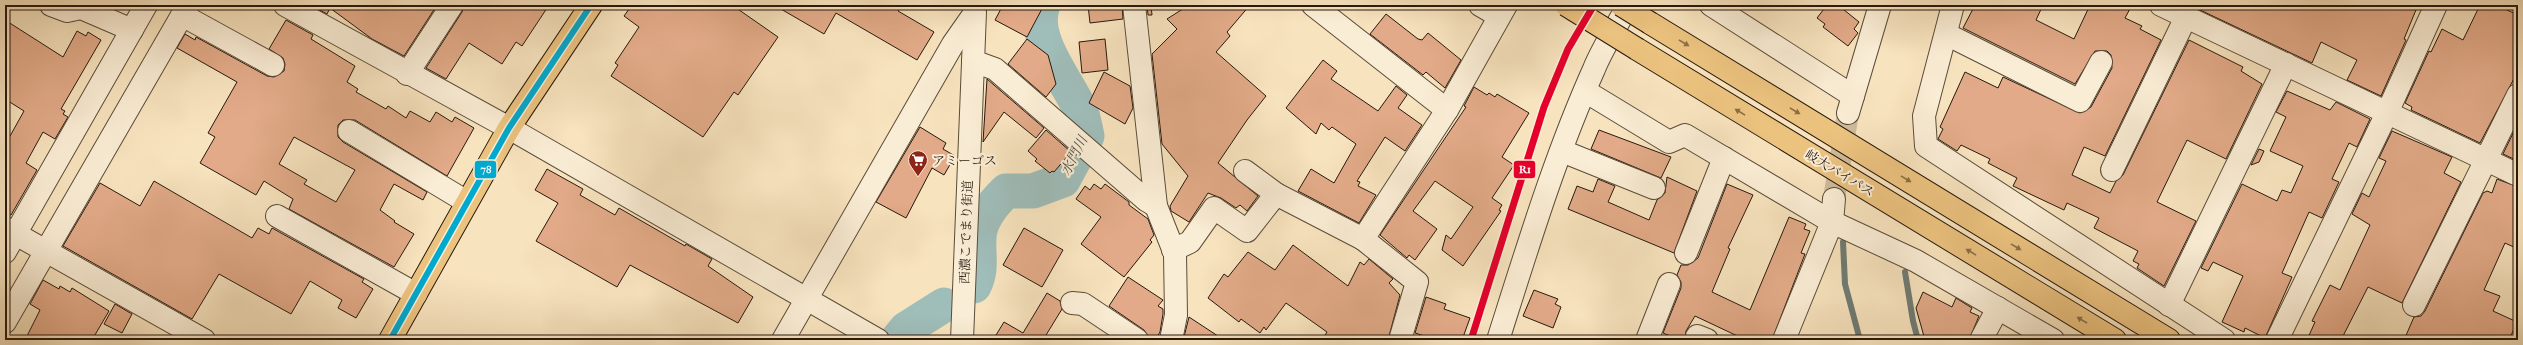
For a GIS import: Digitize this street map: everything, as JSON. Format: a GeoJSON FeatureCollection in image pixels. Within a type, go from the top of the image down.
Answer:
{"type":"FeatureCollection","features":[{"type":"Feature","properties":{"kind":"highway"},"geometry":{"type":"LineString","coordinates":[[390,340],[508,128],[591,5]]}},
{"type":"Feature","properties":{"kind":"highway","name":"岐大バイパス"},"geometry":{"type":"LineString","coordinates":[[1566,5],[2115,340]]}},
{"type":"Feature","properties":{"kind":"highway"},"geometry":{"type":"LineString","coordinates":[[1621,5],[2169,340]]}},
{"type":"Feature","properties":{"kind":"street"},"geometry":{"type":"LineString","coordinates":[[51,5],[67,11],[81,8],[132,30]]}},
{"type":"Feature","properties":{"kind":"street"},"geometry":{"type":"LineString","coordinates":[[5,322],[22,243],[146,5]]}},
{"type":"Feature","properties":{"kind":"street"},"geometry":{"type":"LineString","coordinates":[[285,5],[407,74],[508,128],[878,340]]}},
{"type":"Feature","properties":{"kind":"street"},"geometry":{"type":"LineString","coordinates":[[407,74],[452,5]]}},
{"type":"Feature","properties":{"kind":"street"},"geometry":{"type":"LineString","coordinates":[[1134,5],[1156,206],[1173,250],[1176,315],[1171,340]]}},
{"type":"Feature","properties":{"kind":"street"},"geometry":{"type":"LineString","coordinates":[[1313,5],[1447,110]]}},
{"type":"Feature","properties":{"kind":"street"},"geometry":{"type":"LineString","coordinates":[[1363,239],[1447,110],[1502,11],[1480,5]]}},
{"type":"Feature","properties":{"kind":"street"},"geometry":{"type":"LineString","coordinates":[[1498,340],[1544,197],[1585,91],[1594,68],[1628,5]]}},
{"type":"Feature","properties":{"kind":"street"},"geometry":{"type":"LineString","coordinates":[[1711,5],[1850,105],[1880,5]]}},
{"type":"Feature","properties":{"kind":"street"},"geometry":{"type":"LineString","coordinates":[[1953,5],[1924,116],[1926,146],[2224,340]]}},
{"type":"Feature","properties":{"kind":"street"},"geometry":{"type":"LineString","coordinates":[[2161,5],[2518,175]]}},
{"type":"Feature","properties":{"kind":"street"},"geometry":{"type":"LineString","coordinates":[[2277,340],[2387,113],[2436,5]]}},
{"type":"Feature","properties":{"kind":"street"},"geometry":{"type":"LineString","coordinates":[[22,243],[185,10],[273,65]]}},
{"type":"Feature","properties":{"kind":"street"},"geometry":{"type":"LineString","coordinates":[[783,340],[805,298],[953,44],[975,10]]}},
{"type":"Feature","properties":{"kind":"street","name":"西濃こでまり街道"},"geometry":{"type":"LineString","coordinates":[[962,340],[975,10]]}},
{"type":"Feature","properties":{"kind":"street"},"geometry":{"type":"LineString","coordinates":[[2112,170],[2186,17]]}},
{"type":"Feature","properties":{"kind":"street"},"geometry":{"type":"LineString","coordinates":[[1946,34],[2080,101],[2101,62]]}},
{"type":"Feature","properties":{"kind":"street"},"geometry":{"type":"LineString","coordinates":[[973,61],[995,69],[1105,162],[1146,200],[1156,206]]}},
{"type":"Feature","properties":{"kind":"street"},"geometry":{"type":"LineString","coordinates":[[2169,305],[2286,64]]}},
{"type":"Feature","properties":{"kind":"street"},"geometry":{"type":"LineString","coordinates":[[1585,91],[1669,142],[1685,135],[1832,222],[1916,261],[2053,340]]}},
{"type":"Feature","properties":{"kind":"street"},"geometry":{"type":"LineString","coordinates":[[2414,305],[2518,95]]}},
{"type":"Feature","properties":{"kind":"street"},"geometry":{"type":"LineString","coordinates":[[349,131],[468,202]]}},
{"type":"Feature","properties":{"kind":"street"},"geometry":{"type":"LineString","coordinates":[[1562,151],[1654,188]]}},
{"type":"Feature","properties":{"kind":"street"},"geometry":{"type":"LineString","coordinates":[[1686,253],[1724,158]]}},
{"type":"Feature","properties":{"kind":"street"},"geometry":{"type":"LineString","coordinates":[[1245,171],[1276,194],[1363,239],[1417,282],[1400,340]]}},
{"type":"Feature","properties":{"kind":"street"},"geometry":{"type":"LineString","coordinates":[[1173,250],[1190,242],[1214,208],[1247,231],[1276,194]]}},
{"type":"Feature","properties":{"kind":"street"},"geometry":{"type":"LineString","coordinates":[[1784,340],[1832,222],[1834,200]]}},
{"type":"Feature","properties":{"kind":"street"},"geometry":{"type":"LineString","coordinates":[[277,216],[416,294]]}},
{"type":"Feature","properties":{"kind":"street"},"geometry":{"type":"LineString","coordinates":[[22,243],[204,340]]}},
{"type":"Feature","properties":{"kind":"street"},"geometry":{"type":"LineString","coordinates":[[1647,340],[1669,284]]}},
{"type":"Feature","properties":{"kind":"street"},"geometry":{"type":"LineString","coordinates":[[1072,303],[1083,304],[1137,340]]}},
{"type":"Feature","properties":{"kind":"street"},"geometry":{"type":"LineString","coordinates":[[1981,340],[1998,308]]}},
{"type":"Feature","properties":{"kind":"building"},"geometry":{"type":"Polygon","coordinates":[[[311,5],[437,5],[404,56],[372,39],[330,8],[327,14],[311,5]]]}},
{"type":"Feature","properties":{"kind":"building"},"geometry":{"type":"Polygon","coordinates":[[[464,5],[549,5],[522,46],[516,42],[502,64],[469,43],[446,79],[426,68],[462,12],[464,5]]]}},
{"type":"Feature","properties":{"kind":"building"},"geometry":{"type":"Polygon","coordinates":[[[632,5],[732,5],[778,37],[738,95],[734,92],[703,137],[611,76],[618,65],[615,63],[639,27],[624,16],[632,5]]]}},
{"type":"Feature","properties":{"kind":"building"},"geometry":{"type":"Polygon","coordinates":[[[774,5],[902,5],[898,11],[934,32],[917,60],[836,13],[824,34],[774,5]]]}},
{"type":"Feature","properties":{"kind":"building"},"geometry":{"type":"Polygon","coordinates":[[[1003,5],[1044,5],[1027,37],[995,20],[1003,5]]]}},
{"type":"Feature","properties":{"kind":"building"},"geometry":{"type":"Polygon","coordinates":[[[1088,5],[1122,5],[1123,19],[1090,23],[1088,5]]]}},
{"type":"Feature","properties":{"kind":"building"},"geometry":{"type":"Polygon","coordinates":[[[1147,5],[1151,5],[1152,15],[1148,15],[1147,5]]]}},
{"type":"Feature","properties":{"kind":"building"},"geometry":{"type":"Polygon","coordinates":[[[1189,5],[1250,5],[1227,32],[1230,36],[1216,52],[1266,96],[1247,120],[1218,163],[1258,196],[1247,211],[1240,205],[1236,208],[1221,198],[1208,193],[1189,222],[1171,211],[1170,206],[1188,176],[1162,144],[1152,54],[1177,29],[1167,19],[1189,5]]]}},
{"type":"Feature","properties":{"kind":"building"},"geometry":{"type":"Polygon","coordinates":[[[1827,5],[1838,5],[1859,22],[1854,29],[1858,33],[1848,46],[1823,27],[1825,24],[1817,18],[1827,5]]]}},
{"type":"Feature","properties":{"kind":"building"},"geometry":{"type":"Polygon","coordinates":[[[1975,5],[2043,5],[2036,20],[2074,39],[2090,5],[2132,5],[2125,18],[2142,26],[2140,29],[2161,40],[2105,156],[2084,147],[2072,175],[2110,193],[2116,181],[2123,175],[2189,40],[2243,67],[2241,71],[2262,84],[2226,159],[2187,140],[2157,202],[2196,221],[2164,286],[2137,268],[2139,264],[2133,261],[2138,251],[2094,228],[2099,218],[2067,203],[2064,210],[2013,186],[2017,178],[1988,163],[1990,159],[1961,145],[1957,151],[1938,139],[1943,129],[1940,127],[1965,72],[1998,88],[2003,77],[2080,113],[2091,107],[2112,68],[2111,55],[2107,51],[2095,51],[2075,84],[1963,28],[1975,5]]]}},
{"type":"Feature","properties":{"kind":"building"},"geometry":{"type":"Polygon","coordinates":[[[2199,5],[2418,5],[2404,39],[2406,40],[2381,96],[2347,80],[2357,60],[2321,42],[2312,63],[2198,9],[2199,5]]]}},
{"type":"Feature","properties":{"kind":"building"},"geometry":{"type":"Polygon","coordinates":[[[2480,5],[2496,5],[2518,15],[2518,71],[2480,143],[2411,110],[2412,107],[2405,103],[2429,51],[2431,52],[2442,29],[2463,40],[2480,5]]]}},
{"type":"Feature","properties":{"kind":"building"},"geometry":{"type":"Polygon","coordinates":[[[1386,14],[1418,39],[1422,40],[1428,33],[1461,60],[1445,88],[1426,72],[1423,75],[1370,34],[1386,14]]]}},
{"type":"Feature","properties":{"kind":"building"},"geometry":{"type":"Polygon","coordinates":[[[5,20],[63,57],[77,31],[86,36],[88,32],[101,40],[61,109],[65,111],[63,114],[68,117],[55,139],[43,132],[26,163],[37,170],[11,215],[5,212],[5,145],[24,111],[5,99],[5,20]]]}},
{"type":"Feature","properties":{"kind":"building"},"geometry":{"type":"Polygon","coordinates":[[[286,20],[313,35],[311,39],[355,66],[347,82],[358,89],[356,92],[386,109],[388,106],[406,118],[410,111],[430,122],[436,112],[452,122],[455,117],[474,128],[447,176],[355,120],[343,120],[338,125],[338,137],[343,142],[427,192],[423,200],[394,184],[380,210],[395,221],[394,222],[414,234],[394,267],[289,209],[293,199],[264,181],[256,195],[200,163],[215,137],[208,133],[237,82],[177,48],[185,34],[195,40],[196,37],[267,76],[274,77],[284,71],[285,64],[283,58],[269,49],[286,20]],[[294,137],[279,164],[307,180],[304,184],[336,202],[355,170],[294,137]]]}},
{"type":"Feature","properties":{"kind":"building"},"geometry":{"type":"Polygon","coordinates":[[[1027,39],[1048,55],[1056,84],[1046,97],[1008,64],[1027,39]]]}},
{"type":"Feature","properties":{"kind":"building"},"geometry":{"type":"Polygon","coordinates":[[[1105,39],[1108,70],[1082,73],[1079,42],[1105,39]]]}},
{"type":"Feature","properties":{"kind":"building"},"geometry":{"type":"Polygon","coordinates":[[[1323,60],[1337,71],[1331,79],[1378,111],[1396,86],[1407,95],[1398,108],[1422,125],[1405,151],[1385,137],[1357,181],[1360,182],[1358,186],[1376,195],[1359,223],[1298,191],[1311,169],[1334,183],[1356,144],[1332,127],[1329,130],[1321,123],[1316,134],[1286,108],[1323,60]]]}},
{"type":"Feature","properties":{"kind":"building"},"geometry":{"type":"Polygon","coordinates":[[[1104,72],[1130,86],[1133,108],[1125,124],[1089,103],[1104,72]]]}},
{"type":"Feature","properties":{"kind":"building"},"geometry":{"type":"Polygon","coordinates":[[[987,79],[1044,128],[1036,138],[1004,112],[983,142],[987,79]]]}},
{"type":"Feature","properties":{"kind":"building"},"geometry":{"type":"Polygon","coordinates":[[[1474,87],[1487,95],[1489,93],[1495,97],[1497,94],[1529,113],[1502,157],[1514,165],[1492,198],[1502,205],[1499,210],[1501,211],[1463,266],[1442,250],[1446,235],[1451,239],[1473,207],[1435,181],[1413,211],[1437,229],[1415,260],[1409,255],[1407,258],[1380,235],[1466,107],[1464,106],[1474,87]]]}},
{"type":"Feature","properties":{"kind":"building"},"geometry":{"type":"Polygon","coordinates":[[[2287,91],[2330,110],[2336,102],[2370,119],[2357,147],[2349,143],[2332,179],[2339,182],[2322,218],[2309,212],[2282,273],[2292,277],[2265,338],[2245,328],[2244,332],[2222,322],[2243,276],[2213,262],[2208,271],[2201,268],[2242,184],[2277,201],[2282,190],[2291,193],[2303,166],[2270,151],[2286,117],[2276,112],[2287,91]]]}},
{"type":"Feature","properties":{"kind":"building"},"geometry":{"type":"Polygon","coordinates":[[[920,127],[946,143],[943,149],[955,156],[944,175],[932,168],[906,218],[876,202],[920,127]]]}},
{"type":"Feature","properties":{"kind":"building"},"geometry":{"type":"Polygon","coordinates":[[[2516,127],[2518,127],[2518,161],[2503,154],[2516,127]]]}},
{"type":"Feature","properties":{"kind":"building"},"geometry":{"type":"Polygon","coordinates":[[[1046,130],[1071,152],[1054,172],[1052,171],[1050,173],[1035,161],[1037,159],[1028,151],[1046,130]]]}},
{"type":"Feature","properties":{"kind":"building"},"geometry":{"type":"Polygon","coordinates":[[[1599,130],[1671,157],[1661,178],[1591,149],[1599,130]]]}},
{"type":"Feature","properties":{"kind":"building"},"geometry":{"type":"Polygon","coordinates":[[[2392,131],[2452,157],[2444,173],[2461,182],[2402,303],[2368,287],[2341,340],[2307,340],[2315,322],[2312,321],[2330,285],[2340,290],[2370,225],[2352,214],[2362,193],[2369,197],[2386,161],[2379,158],[2392,131]]]}},
{"type":"Feature","properties":{"kind":"building"},"geometry":{"type":"Polygon","coordinates":[[[2259,149],[2264,151],[2259,162],[2251,165],[2259,149]]]}},
{"type":"Feature","properties":{"kind":"building"},"geometry":{"type":"Polygon","coordinates":[[[547,169],[583,189],[580,195],[615,215],[619,208],[685,246],[686,244],[712,259],[708,266],[753,297],[738,323],[630,265],[617,287],[536,241],[558,203],[535,190],[547,169]]]}},
{"type":"Feature","properties":{"kind":"building"},"geometry":{"type":"Polygon","coordinates":[[[1667,177],[1697,191],[1674,253],[1568,209],[1577,186],[1593,192],[1598,179],[1615,186],[1608,202],[1649,220],[1657,200],[1665,193],[1667,177]]]}},
{"type":"Feature","properties":{"kind":"building"},"geometry":{"type":"Polygon","coordinates":[[[2497,179],[2518,187],[2518,249],[2505,243],[2484,290],[2500,296],[2493,311],[2517,322],[2509,340],[2404,340],[2414,317],[2421,316],[2425,311],[2483,193],[2487,191],[2492,193],[2497,179]]]}},
{"type":"Feature","properties":{"kind":"building"},"geometry":{"type":"Polygon","coordinates":[[[154,181],[252,238],[258,228],[269,234],[272,228],[364,279],[362,282],[373,289],[356,318],[338,308],[342,300],[310,281],[291,314],[219,274],[192,319],[63,246],[100,183],[140,206],[154,181]]]}},
{"type":"Feature","properties":{"kind":"building"},"geometry":{"type":"Polygon","coordinates":[[[1094,184],[1101,189],[1105,184],[1129,202],[1129,205],[1148,219],[1154,235],[1150,240],[1152,242],[1124,277],[1081,244],[1101,217],[1076,199],[1085,186],[1090,190],[1094,184]]]}},
{"type":"Feature","properties":{"kind":"building"},"geometry":{"type":"Polygon","coordinates":[[[1727,184],[1753,195],[1728,248],[1730,249],[1712,292],[1750,310],[1789,217],[1806,224],[1804,229],[1810,231],[1801,253],[1805,254],[1772,340],[1746,340],[1695,316],[1686,331],[1685,340],[1680,340],[1663,333],[1681,288],[1681,282],[1677,275],[1681,265],[1688,265],[1698,258],[1727,184]]]}},
{"type":"Feature","properties":{"kind":"building"},"geometry":{"type":"Polygon","coordinates":[[[1024,228],[1063,250],[1042,287],[1003,265],[1024,228]]]}},
{"type":"Feature","properties":{"kind":"building"},"geometry":{"type":"Polygon","coordinates":[[[1293,245],[1348,286],[1360,262],[1364,265],[1369,259],[1393,279],[1389,283],[1400,295],[1388,340],[1322,340],[1327,332],[1286,303],[1266,330],[1264,327],[1260,333],[1241,319],[1239,322],[1208,298],[1224,274],[1228,277],[1248,252],[1275,270],[1293,245]]]}},
{"type":"Feature","properties":{"kind":"building"},"geometry":{"type":"Polygon","coordinates":[[[1128,277],[1163,300],[1158,306],[1163,309],[1163,314],[1160,332],[1156,339],[1152,336],[1149,338],[1144,330],[1109,306],[1128,277]]]}},
{"type":"Feature","properties":{"kind":"building"},"geometry":{"type":"Polygon","coordinates":[[[43,280],[59,289],[60,286],[70,292],[72,288],[109,311],[92,340],[25,340],[40,310],[30,304],[43,280]]]}},
{"type":"Feature","properties":{"kind":"building"},"geometry":{"type":"Polygon","coordinates":[[[1534,290],[1558,299],[1555,304],[1561,307],[1553,328],[1523,316],[1534,290]]]}},
{"type":"Feature","properties":{"kind":"building"},"geometry":{"type":"Polygon","coordinates":[[[1923,292],[1952,307],[1956,298],[1972,308],[1970,312],[1979,316],[1969,340],[1925,340],[1916,308],[1923,292]]]}},
{"type":"Feature","properties":{"kind":"building"},"geometry":{"type":"Polygon","coordinates":[[[1047,293],[1060,301],[1062,309],[1043,340],[993,340],[1004,322],[1023,333],[1047,293]]]}},
{"type":"Feature","properties":{"kind":"building"},"geometry":{"type":"Polygon","coordinates":[[[1426,297],[1446,304],[1444,309],[1470,318],[1462,340],[1437,340],[1415,333],[1426,297]]]}},
{"type":"Feature","properties":{"kind":"building"},"geometry":{"type":"Polygon","coordinates":[[[115,304],[132,314],[122,333],[104,324],[115,304]]]}},
{"type":"Feature","properties":{"kind":"building"},"geometry":{"type":"Polygon","coordinates":[[[1189,317],[1224,340],[1189,340],[1184,337],[1189,317]]]}},
{"type":"Feature","properties":{"kind":"waterway","name":"水門川"},"geometry":{"type":"LineString","coordinates":[[974,286],[979,272],[980,230],[990,209],[1006,191],[1033,191],[1063,180],[1087,136],[1080,109],[1059,72],[1041,31],[1040,18],[1043,5]]}},
{"type":"Feature","properties":{"kind":"waterway"},"geometry":{"type":"LineString","coordinates":[[1843,242],[1845,284],[1860,340]]}},
{"type":"Feature","properties":{"kind":"waterway"},"geometry":{"type":"LineString","coordinates":[[1905,272],[1913,321],[1918,340]]}},
{"type":"Feature","properties":{"kind":"waterway","name":"水門川"},"geometry":{"type":"LineString","coordinates":[[897,340],[906,329],[944,305]]}},
{"type":"Feature","properties":{"kind":"tunnel"},"geometry":{"type":"LineString","coordinates":[[1834,199],[1848,113]]}},
{"type":"Feature","properties":{"kind":"transit line","name":"78"},"geometry":{"type":"LineString","coordinates":[[390,340],[509,128],[591,5]]}},
{"type":"Feature","properties":{"kind":"transit line","name":"R1"},"geometry":{"type":"LineString","coordinates":[[1471,340],[1544,107],[1568,49],[1594,5]]}},
{"type":"Feature","properties":{"kind":"place","name":"アミーゴス"},"geometry":{"type":"Point","coordinates":[918,177]}}]}
